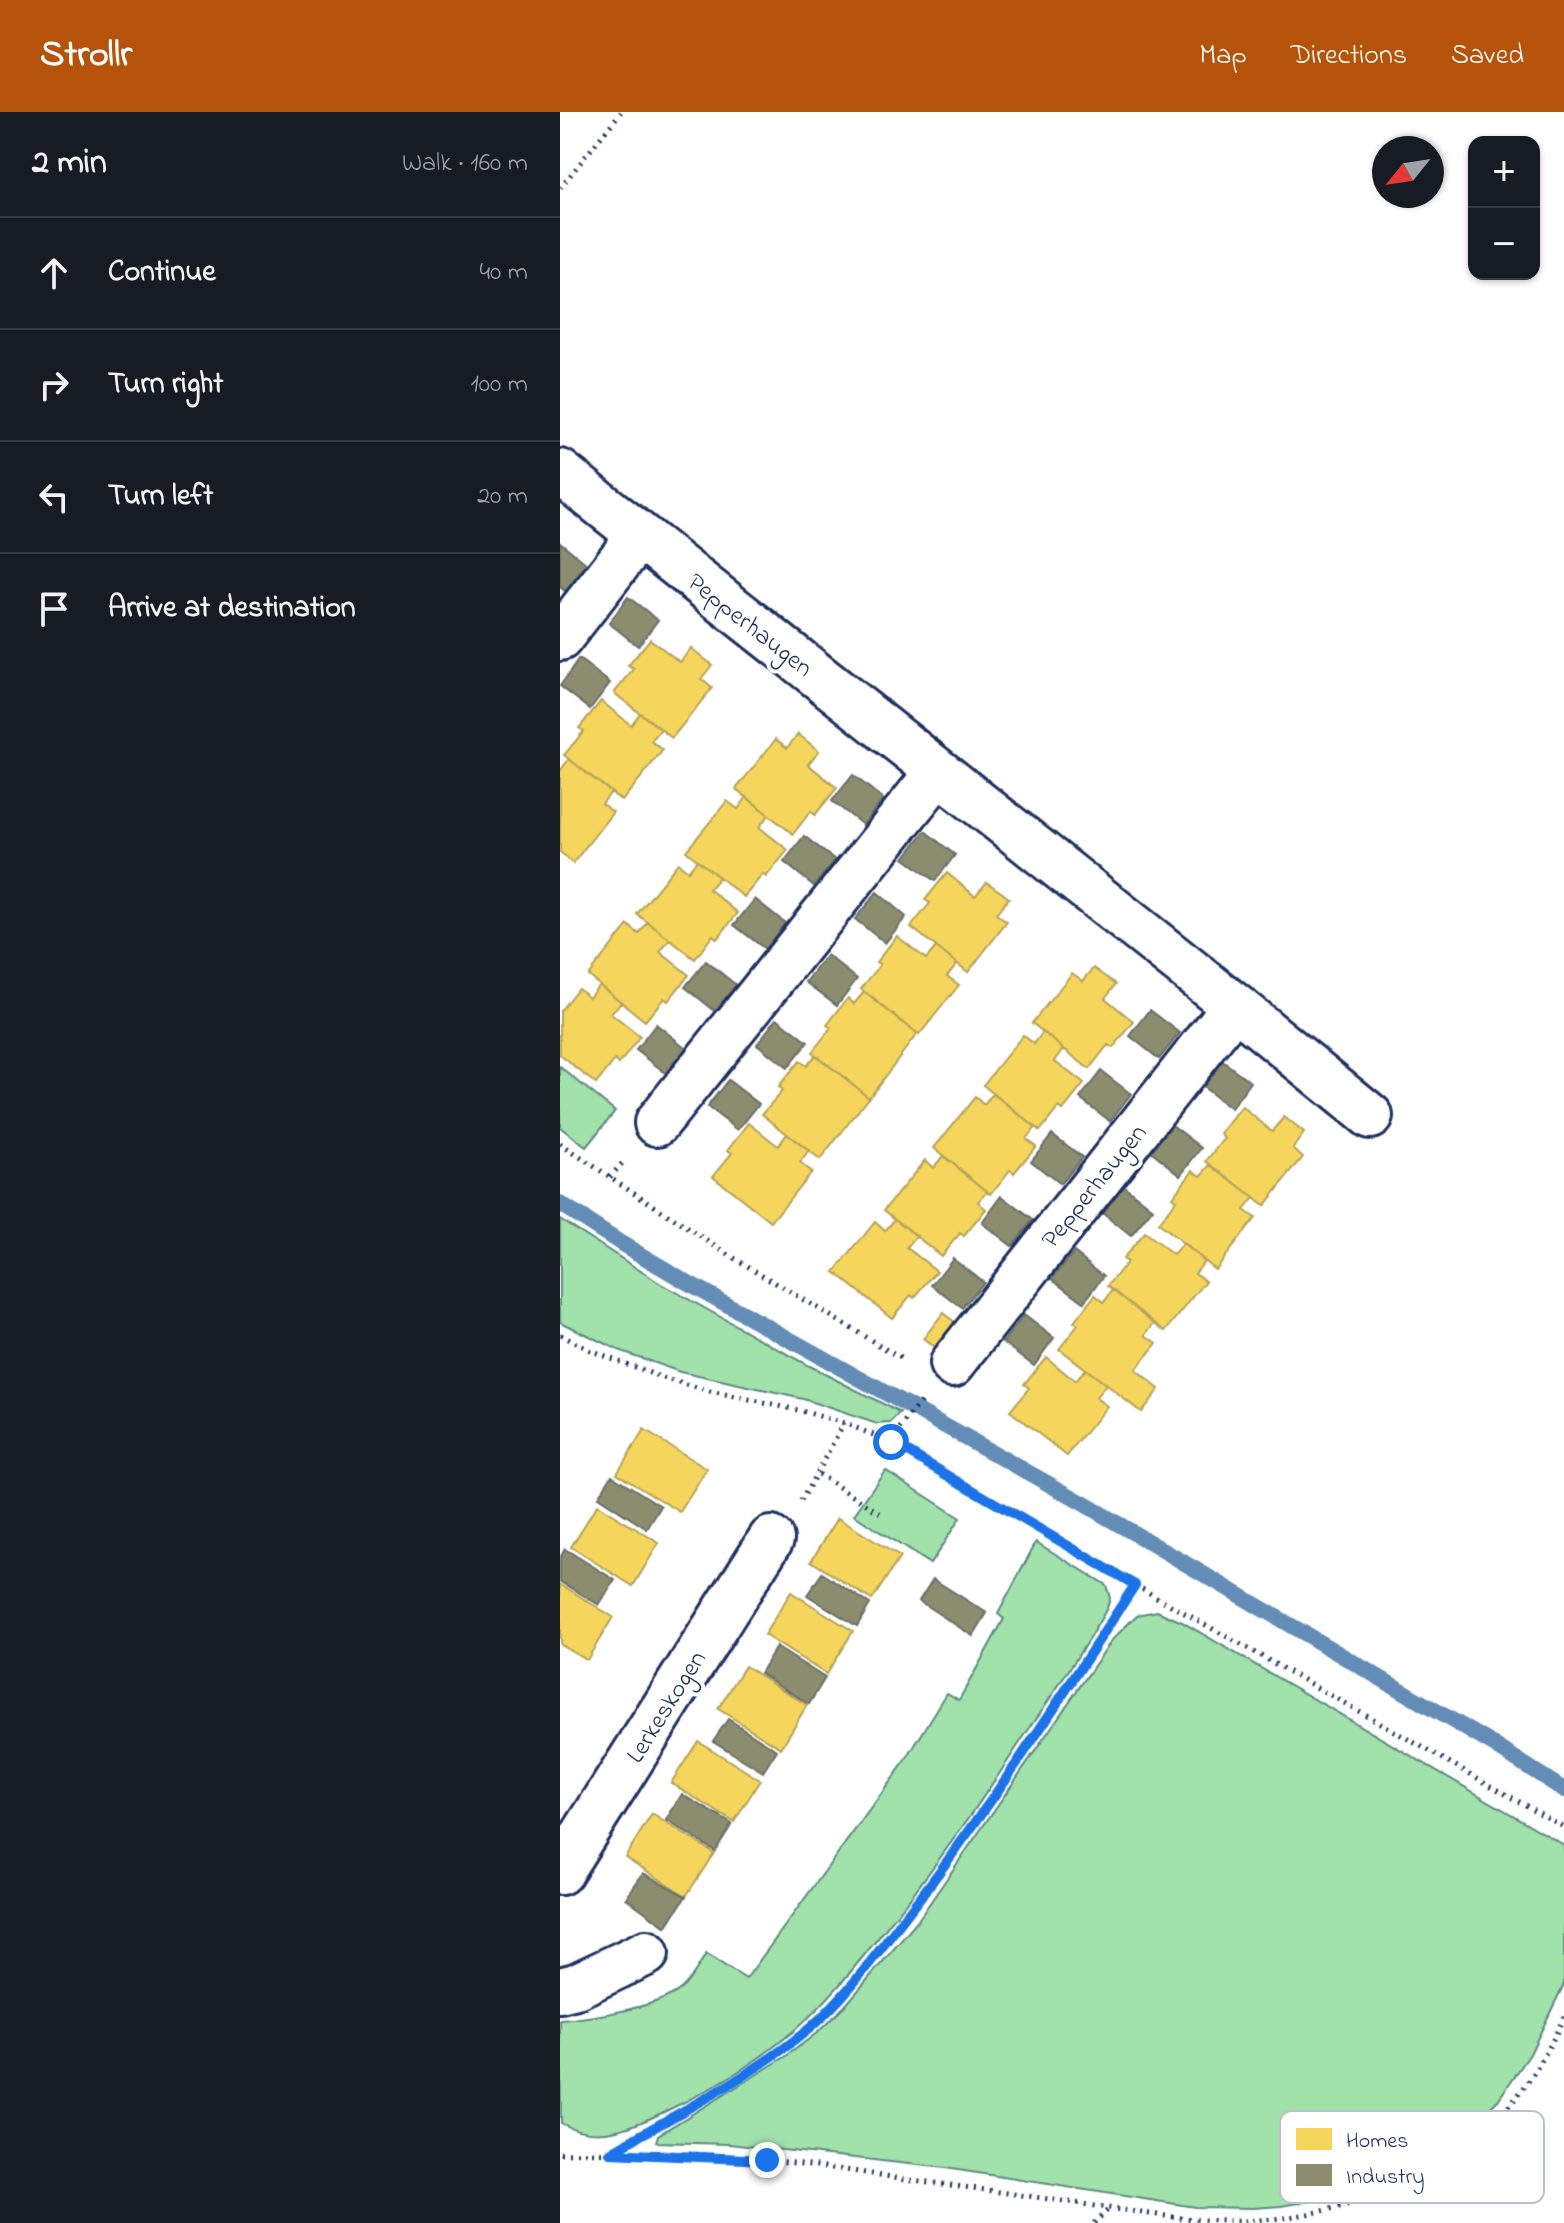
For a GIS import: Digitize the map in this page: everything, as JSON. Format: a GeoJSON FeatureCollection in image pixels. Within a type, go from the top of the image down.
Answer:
{"type":"FeatureCollection","features":[{"type":"Feature","properties":{"kind":"street","name":"Pepperhaugen"},"geometry":{"type":"LineString","coordinates":[[560,472],[1370,1116]]}},
{"type":"Feature","properties":{"kind":"street"},"geometry":{"type":"LineString","coordinates":[[560,638],[640,535]]}},
{"type":"Feature","properties":{"kind":"street"},"geometry":{"type":"LineString","coordinates":[[657,1123],[938,772]]}},
{"type":"Feature","properties":{"kind":"street","name":"Pepperhaugen"},"geometry":{"type":"LineString","coordinates":[[939,1380],[1235,1006]]}},
{"type":"Feature","properties":{"kind":"street","name":"Lerkeskogen"},"geometry":{"type":"LineString","coordinates":[[560,1872],[771,1539]]}},
{"type":"Feature","properties":{"kind":"street"},"geometry":{"type":"LineString","coordinates":[[560,1990],[576,1986],[646,1953]]}},
{"type":"Feature","properties":{"kind":"path"},"geometry":{"type":"LineString","coordinates":[[560,188],[621,112]]}},
{"type":"Feature","properties":{"kind":"path"},"geometry":{"type":"LineString","coordinates":[[560,1144],[756,1272],[906,1362]]}},
{"type":"Feature","properties":{"kind":"path"},"geometry":{"type":"LineString","coordinates":[[560,1335],[587,1349],[663,1378],[710,1392],[798,1410],[844,1423],[891,1442],[1135,1585],[1564,1827]]}},
{"type":"Feature","properties":{"kind":"path"},"geometry":{"type":"LineString","coordinates":[[891,1442],[939,1380]]}},
{"type":"Feature","properties":{"kind":"path"},"geometry":{"type":"LineString","coordinates":[[771,1539],[788,1522],[818,1474],[844,1423]]}},
{"type":"Feature","properties":{"kind":"path"},"geometry":{"type":"LineString","coordinates":[[818,1474],[880,1513]]}},
{"type":"Feature","properties":{"kind":"path"},"geometry":{"type":"LineString","coordinates":[[610,2153],[746,2076],[781,2051],[838,2000],[940,1873],[1135,1585]]}},
{"type":"Feature","properties":{"kind":"path"},"geometry":{"type":"LineString","coordinates":[[1505,2111],[1542,2059],[1564,2017]]}},
{"type":"Feature","properties":{"kind":"path"},"geometry":{"type":"LineString","coordinates":[[560,2153],[767,2160],[1188,2219],[1271,2219],[1313,2214],[1348,2203]]}},
{"type":"Feature","properties":{"kind":"path"},"geometry":{"type":"LineString","coordinates":[[1094,2223],[1110,2208]]}},
{"type":"Feature","properties":{"kind":"green space"},"geometry":{"type":"Polygon","coordinates":[[[560,1067],[615,1111],[586,1147],[560,1127],[560,1067]]]}},
{"type":"Feature","properties":{"kind":"green space"},"geometry":{"type":"Polygon","coordinates":[[[560,1219],[661,1284],[901,1413],[891,1423],[877,1424],[803,1399],[680,1372],[618,1350],[560,1322],[560,1219]]]}},
{"type":"Feature","properties":{"kind":"green space"},"geometry":{"type":"Polygon","coordinates":[[[885,1470],[960,1518],[930,1564],[854,1515],[885,1470]]]}},
{"type":"Feature","properties":{"kind":"green space"},"geometry":{"type":"Polygon","coordinates":[[[1036,1542],[1106,1585],[1110,1598],[1107,1608],[980,1802],[862,1958],[792,2033],[742,2069],[688,2100],[644,2121],[616,2130],[588,2132],[561,2123],[560,2020],[607,2014],[662,1999],[685,1985],[706,1954],[746,1979],[906,1760],[947,1693],[959,1700],[1004,1619],[998,1614],[1036,1542]]]}},
{"type":"Feature","properties":{"kind":"green space"},"geometry":{"type":"Polygon","coordinates":[[[1157,1611],[1182,1622],[1564,1845],[1564,1984],[1530,2054],[1498,2100],[1486,2111],[1280,2111],[1280,2203],[1300,2203],[1253,2208],[1195,2207],[945,2168],[729,2144],[656,2142],[658,2135],[785,2057],[844,2007],[916,1923],[1112,1640],[1137,1615],[1157,1611]]]}},
{"type":"Feature","properties":{"kind":"building: Homes"},"geometry":{"type":"Polygon","coordinates":[[[650,639],[680,662],[691,648],[712,665],[701,679],[712,688],[672,738],[614,693],[634,669],[628,666],[650,639]]]}},
{"type":"Feature","properties":{"kind":"building: Homes"},"geometry":{"type":"Polygon","coordinates":[[[601,701],[631,725],[640,713],[661,729],[651,741],[663,750],[622,801],[564,755],[584,731],[579,728],[601,701]]]}},
{"type":"Feature","properties":{"kind":"building: Homes"},"geometry":{"type":"Polygon","coordinates":[[[798,734],[819,751],[808,764],[837,788],[815,815],[811,811],[793,834],[736,789],[776,739],[787,748],[798,734]]]}},
{"type":"Feature","properties":{"kind":"building: Homes"},"geometry":{"type":"Polygon","coordinates":[[[569,759],[611,792],[602,804],[613,812],[573,863],[560,852],[560,771],[569,759]]]}},
{"type":"Feature","properties":{"kind":"building: Homes"},"geometry":{"type":"Polygon","coordinates":[[[747,797],[769,815],[759,827],[788,850],[744,897],[686,851],[727,801],[738,809],[747,797]]]}},
{"type":"Feature","properties":{"kind":"building: Homes"},"geometry":{"type":"Polygon","coordinates":[[[697,860],[719,877],[709,889],[738,913],[717,939],[713,935],[695,959],[637,914],[678,863],[688,871],[697,860]]]}},
{"type":"Feature","properties":{"kind":"building: Homes"},"geometry":{"type":"Polygon","coordinates":[[[947,873],[975,896],[987,882],[1009,898],[996,914],[1007,922],[968,972],[911,927],[930,903],[925,900],[947,873]]]}},
{"type":"Feature","properties":{"kind":"building: Homes"},"geometry":{"type":"Polygon","coordinates":[[[648,922],[670,940],[660,952],[689,975],[668,1001],[664,998],[645,1021],[588,975],[628,925],[639,934],[648,922]]]}},
{"type":"Feature","properties":{"kind":"building: Homes"},"geometry":{"type":"Polygon","coordinates":[[[897,936],[926,959],[936,947],[957,964],[947,976],[959,985],[919,1035],[861,989],[880,965],[876,962],[897,936]]]}},
{"type":"Feature","properties":{"kind":"building: Homes"},"geometry":{"type":"Polygon","coordinates":[[[1094,968],[1116,984],[1105,998],[1134,1022],[1113,1048],[1108,1045],[1089,1069],[1032,1023],[1072,973],[1083,981],[1094,968]]]}},
{"type":"Feature","properties":{"kind":"building: Homes"},"geometry":{"type":"Polygon","coordinates":[[[599,984],[621,1002],[611,1014],[640,1037],[619,1064],[615,1060],[596,1084],[560,1055],[560,1011],[578,988],[589,997],[599,984]]]}},
{"type":"Feature","properties":{"kind":"building: Homes"},"geometry":{"type":"Polygon","coordinates":[[[864,992],[917,1034],[869,1097],[812,1052],[831,1028],[827,1025],[848,998],[854,1004],[864,992]]]}},
{"type":"Feature","properties":{"kind":"building: Homes"},"geometry":{"type":"Polygon","coordinates":[[[1043,1032],[1064,1049],[1055,1061],[1084,1084],[1063,1110],[1059,1107],[1040,1131],[983,1085],[1023,1035],[1034,1044],[1043,1032]]]}},
{"type":"Feature","properties":{"kind":"building: Homes"},"geometry":{"type":"Polygon","coordinates":[[[815,1055],[869,1097],[820,1160],[762,1114],[782,1091],[778,1087],[799,1061],[806,1066],[815,1055]]]}},
{"type":"Feature","properties":{"kind":"building: Homes"},"geometry":{"type":"Polygon","coordinates":[[[993,1094],[1035,1127],[1026,1139],[1036,1146],[1014,1173],[1010,1170],[991,1194],[934,1148],[975,1097],[984,1105],[993,1094]]]}},
{"type":"Feature","properties":{"kind":"building: Homes"},"geometry":{"type":"Polygon","coordinates":[[[1242,1107],[1272,1131],[1284,1117],[1304,1133],[1293,1148],[1303,1157],[1264,1206],[1207,1161],[1225,1138],[1221,1134],[1242,1107]]]}},
{"type":"Feature","properties":{"kind":"building: Homes"},"geometry":{"type":"Polygon","coordinates":[[[749,1123],[778,1146],[787,1134],[809,1151],[800,1163],[811,1172],[771,1222],[713,1176],[732,1153],[728,1150],[749,1123]]]}},
{"type":"Feature","properties":{"kind":"building: Homes"},"geometry":{"type":"Polygon","coordinates":[[[943,1156],[987,1191],[978,1202],[986,1209],[964,1236],[960,1233],[941,1256],[884,1210],[925,1160],[933,1168],[943,1156]]]}},
{"type":"Feature","properties":{"kind":"building: Homes"},"geometry":{"type":"Polygon","coordinates":[[[1211,1165],[1254,1198],[1244,1210],[1255,1218],[1215,1269],[1158,1224],[1176,1200],[1172,1197],[1193,1170],[1201,1176],[1211,1165]]]}},
{"type":"Feature","properties":{"kind":"building: Homes"},"geometry":{"type":"Polygon","coordinates":[[[895,1219],[917,1236],[907,1248],[937,1271],[892,1318],[835,1272],[875,1222],[885,1231],[895,1219]]]}},
{"type":"Feature","properties":{"kind":"building: Homes"},"geometry":{"type":"Polygon","coordinates":[[[1144,1233],[1173,1255],[1183,1244],[1204,1261],[1195,1273],[1206,1281],[1166,1331],[1108,1286],[1127,1262],[1122,1259],[1144,1233]]]}},
{"type":"Feature","properties":{"kind":"building: Homes"},"geometry":{"type":"Polygon","coordinates":[[[1113,1290],[1155,1323],[1146,1335],[1157,1343],[1135,1370],[1159,1389],[1141,1412],[1059,1349],[1078,1325],[1074,1322],[1095,1295],[1104,1302],[1113,1290]]]}},
{"type":"Feature","properties":{"kind":"building: Homes"},"geometry":{"type":"Polygon","coordinates":[[[943,1313],[957,1324],[937,1350],[923,1339],[943,1313]]]}},
{"type":"Feature","properties":{"kind":"building: Homes"},"geometry":{"type":"Polygon","coordinates":[[[1046,1357],[1075,1381],[1085,1369],[1106,1385],[1096,1398],[1107,1406],[1067,1456],[1010,1411],[1029,1388],[1024,1384],[1046,1357]]]}},
{"type":"Feature","properties":{"kind":"building: Homes"},"geometry":{"type":"Polygon","coordinates":[[[644,1430],[707,1469],[680,1512],[617,1473],[644,1430]]]}},
{"type":"Feature","properties":{"kind":"building: Homes"},"geometry":{"type":"Polygon","coordinates":[[[597,1505],[659,1543],[633,1586],[571,1547],[597,1505]]]}},
{"type":"Feature","properties":{"kind":"building: Homes"},"geometry":{"type":"Polygon","coordinates":[[[838,1518],[900,1557],[872,1600],[811,1561],[838,1518]]]}},
{"type":"Feature","properties":{"kind":"building: Homes"},"geometry":{"type":"Polygon","coordinates":[[[560,1584],[613,1617],[587,1660],[560,1644],[560,1584]]]}},
{"type":"Feature","properties":{"kind":"building: Homes"},"geometry":{"type":"Polygon","coordinates":[[[791,1592],[853,1631],[826,1674],[764,1635],[791,1592]]]}},
{"type":"Feature","properties":{"kind":"building: Homes"},"geometry":{"type":"Polygon","coordinates":[[[745,1666],[807,1705],[781,1748],[718,1709],[745,1666]]]}},
{"type":"Feature","properties":{"kind":"building: Homes"},"geometry":{"type":"Polygon","coordinates":[[[698,1741],[760,1780],[734,1822],[671,1783],[698,1741]]]}},
{"type":"Feature","properties":{"kind":"building: Homes"},"geometry":{"type":"Polygon","coordinates":[[[652,1814],[714,1853],[686,1896],[625,1857],[652,1814]]]}},
{"type":"Feature","properties":{"kind":"building: Industry"},"geometry":{"type":"Polygon","coordinates":[[[560,542],[588,565],[566,592],[560,587],[560,542]]]}},
{"type":"Feature","properties":{"kind":"building: Industry"},"geometry":{"type":"Polygon","coordinates":[[[628,597],[658,620],[638,646],[609,623],[628,597]]]}},
{"type":"Feature","properties":{"kind":"building: Industry"},"geometry":{"type":"Polygon","coordinates":[[[579,659],[610,683],[590,709],[560,686],[579,659]]]}},
{"type":"Feature","properties":{"kind":"building: Industry"},"geometry":{"type":"Polygon","coordinates":[[[853,775],[883,799],[863,825],[832,801],[853,775]]]}},
{"type":"Feature","properties":{"kind":"building: Industry"},"geometry":{"type":"Polygon","coordinates":[[[925,831],[955,855],[935,881],[904,858],[925,831]]]}},
{"type":"Feature","properties":{"kind":"building: Industry"},"geometry":{"type":"Polygon","coordinates":[[[804,836],[835,860],[814,886],[784,862],[804,836]]]}},
{"type":"Feature","properties":{"kind":"building: Industry"},"geometry":{"type":"Polygon","coordinates":[[[877,892],[906,917],[885,943],[855,919],[877,892]]]}},
{"type":"Feature","properties":{"kind":"building: Industry"},"geometry":{"type":"Polygon","coordinates":[[[755,899],[785,923],[765,949],[734,925],[755,899]]]}},
{"type":"Feature","properties":{"kind":"building: Industry"},"geometry":{"type":"Polygon","coordinates":[[[827,955],[857,979],[837,1005],[806,982],[827,955]]]}},
{"type":"Feature","properties":{"kind":"building: Industry"},"geometry":{"type":"Polygon","coordinates":[[[706,961],[736,985],[715,1011],[685,987],[706,961]]]}},
{"type":"Feature","properties":{"kind":"building: Industry"},"geometry":{"type":"Polygon","coordinates":[[[1150,1010],[1180,1033],[1159,1059],[1130,1036],[1150,1010]]]}},
{"type":"Feature","properties":{"kind":"building: Industry"},"geometry":{"type":"Polygon","coordinates":[[[777,1018],[808,1042],[787,1068],[757,1044],[777,1018]]]}},
{"type":"Feature","properties":{"kind":"building: Industry"},"geometry":{"type":"Polygon","coordinates":[[[656,1024],[686,1048],[666,1073],[636,1050],[656,1024]]]}},
{"type":"Feature","properties":{"kind":"building: Industry"},"geometry":{"type":"Polygon","coordinates":[[[1221,1060],[1251,1082],[1231,1109],[1201,1086],[1221,1060]]]}},
{"type":"Feature","properties":{"kind":"building: Industry"},"geometry":{"type":"Polygon","coordinates":[[[1101,1071],[1131,1094],[1110,1121],[1080,1098],[1101,1071]]]}},
{"type":"Feature","properties":{"kind":"building: Industry"},"geometry":{"type":"Polygon","coordinates":[[[728,1080],[759,1104],[738,1130],[707,1107],[728,1080]]]}},
{"type":"Feature","properties":{"kind":"building: Industry"},"geometry":{"type":"Polygon","coordinates":[[[1172,1125],[1202,1148],[1181,1175],[1151,1151],[1172,1125]]]}},
{"type":"Feature","properties":{"kind":"building: Industry"},"geometry":{"type":"Polygon","coordinates":[[[1052,1134],[1082,1157],[1060,1184],[1031,1161],[1052,1134]]]}},
{"type":"Feature","properties":{"kind":"building: Industry"},"geometry":{"type":"Polygon","coordinates":[[[1123,1185],[1153,1209],[1131,1236],[1101,1212],[1123,1185]]]}},
{"type":"Feature","properties":{"kind":"building: Industry"},"geometry":{"type":"Polygon","coordinates":[[[1002,1196],[1033,1220],[1012,1246],[982,1223],[1002,1196]]]}},
{"type":"Feature","properties":{"kind":"building: Industry"},"geometry":{"type":"Polygon","coordinates":[[[1074,1252],[1104,1276],[1084,1302],[1052,1278],[1074,1252]]]}},
{"type":"Feature","properties":{"kind":"building: Industry"},"geometry":{"type":"Polygon","coordinates":[[[953,1258],[983,1282],[962,1308],[932,1285],[953,1258]]]}},
{"type":"Feature","properties":{"kind":"building: Industry"},"geometry":{"type":"Polygon","coordinates":[[[1024,1315],[1054,1338],[1034,1365],[1003,1342],[1024,1315]]]}},
{"type":"Feature","properties":{"kind":"building: Industry"},"geometry":{"type":"Polygon","coordinates":[[[612,1475],[661,1506],[647,1529],[598,1497],[612,1475]]]}},
{"type":"Feature","properties":{"kind":"building: Industry"},"geometry":{"type":"Polygon","coordinates":[[[565,1549],[615,1580],[599,1605],[560,1581],[560,1558],[565,1549]]]}},
{"type":"Feature","properties":{"kind":"building: Industry"},"geometry":{"type":"Polygon","coordinates":[[[822,1573],[870,1604],[857,1626],[807,1595],[822,1573]]]}},
{"type":"Feature","properties":{"kind":"building: Industry"},"geometry":{"type":"Polygon","coordinates":[[[933,1579],[987,1613],[973,1636],[919,1601],[933,1579]]]}},
{"type":"Feature","properties":{"kind":"building: Industry"},"geometry":{"type":"Polygon","coordinates":[[[776,1647],[825,1678],[809,1704],[760,1673],[776,1647]]]}},
{"type":"Feature","properties":{"kind":"building: Industry"},"geometry":{"type":"Polygon","coordinates":[[[728,1719],[777,1750],[763,1772],[713,1741],[728,1719]]]}},
{"type":"Feature","properties":{"kind":"building: Industry"},"geometry":{"type":"Polygon","coordinates":[[[682,1794],[732,1824],[715,1851],[666,1820],[682,1794]]]}},
{"type":"Feature","properties":{"kind":"building: Industry"},"geometry":{"type":"Polygon","coordinates":[[[643,1873],[686,1896],[666,1927],[626,1898],[643,1873]]]}},
{"type":"Feature","properties":{"kind":"waterway"},"geometry":{"type":"LineString","coordinates":[[560,1204],[692,1285],[1081,1502],[1494,1745],[1564,1790]]}},
{"type":"Feature","properties":{"kind":"route"},"geometry":{"type":"LineString","coordinates":[[767,2160],[610,2153],[746,2076],[813,2025],[838,2000],[940,1873],[1135,1585],[891,1442]]}}]}
